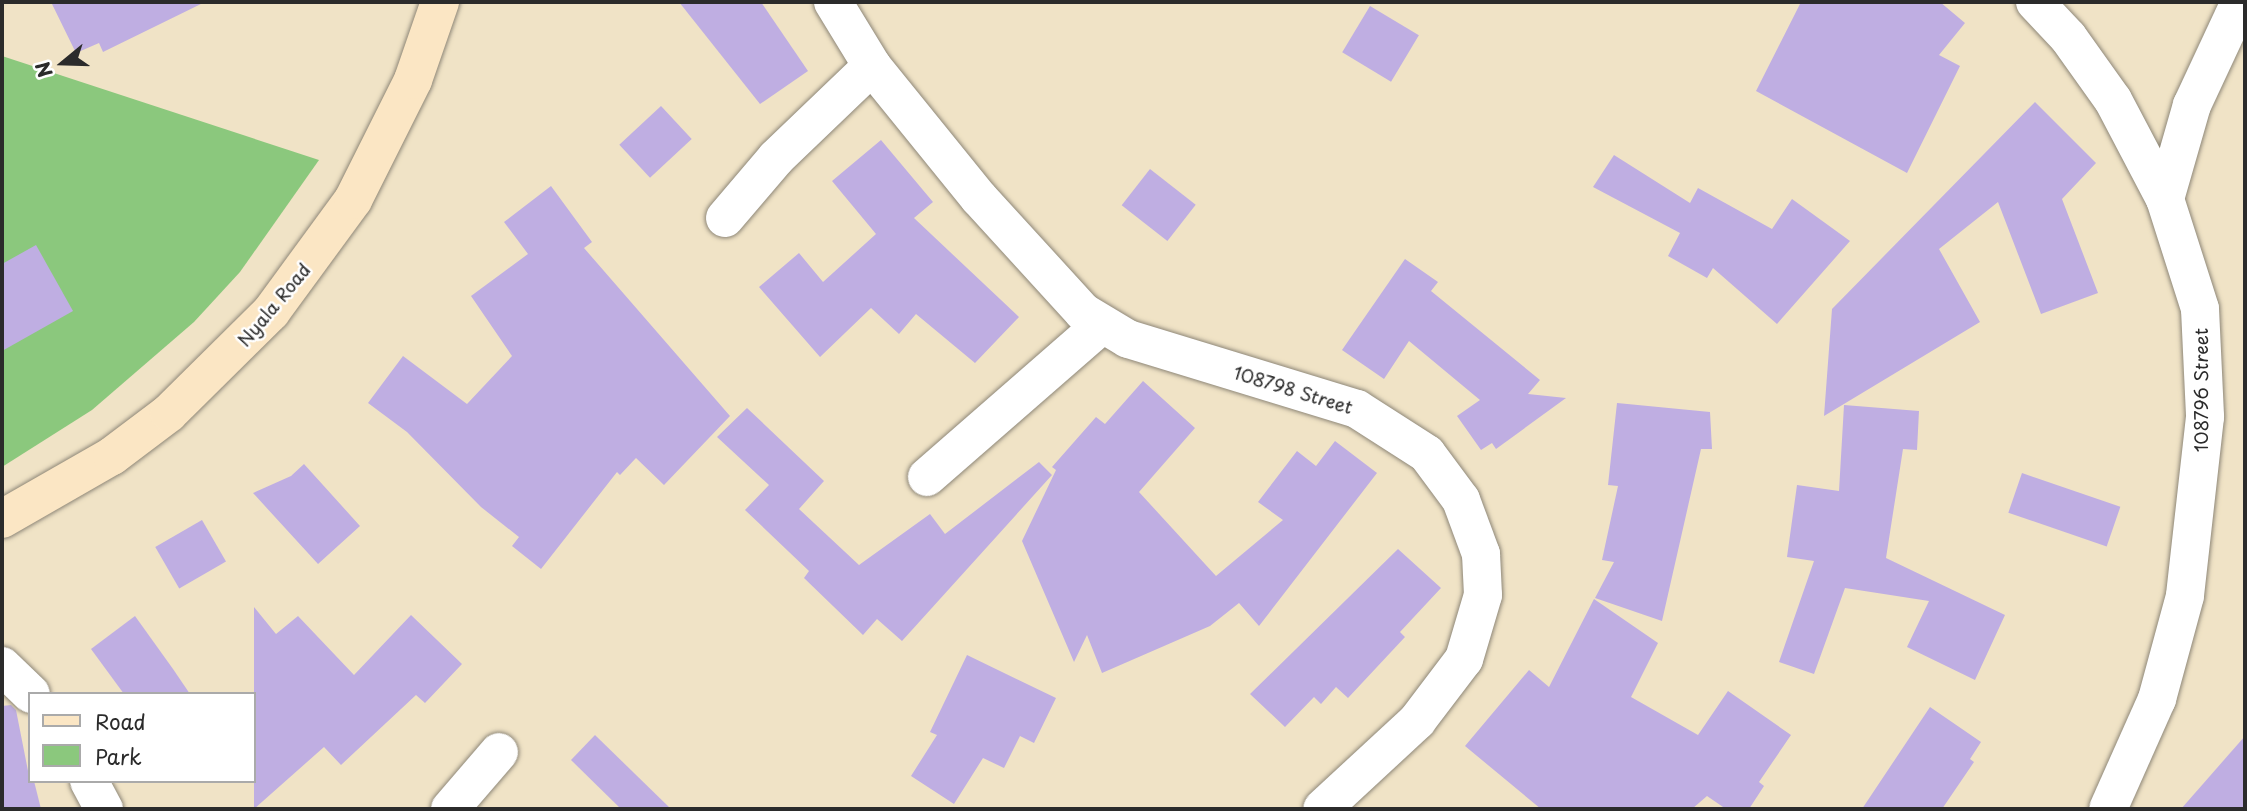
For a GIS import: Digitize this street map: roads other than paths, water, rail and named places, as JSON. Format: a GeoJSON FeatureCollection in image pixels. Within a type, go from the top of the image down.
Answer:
{"type":"FeatureCollection","features":[{"type":"Feature","properties":{"kind":"street","name":"Nyala Road"},"geometry":{"type":"LineString","coordinates":[[2,519],[111,456],[169,413],[271,312],[360,188],[414,80],[440,2]]}},
{"type":"Feature","properties":{"kind":"street","name":"108798 Street"},"geometry":{"type":"LineString","coordinates":[[833,2],[872,66],[979,198],[1053,282],[1100,326],[1128,339],[1357,409],[1427,454],[1461,500],[1480,554],[1483,595],[1464,659],[1417,721],[1322,809]]}},
{"type":"Feature","properties":{"kind":"street","name":"108796 Street"},"geometry":{"type":"LineString","coordinates":[[2035,2],[2068,37],[2113,100],[2165,198],[2200,309],[2205,417],[2197,520],[2185,596],[2157,699],[2108,809]]}},
{"type":"Feature","properties":{"kind":"street"},"geometry":{"type":"LineString","coordinates":[[2165,198],[2192,105],[2240,2]]}},
{"type":"Feature","properties":{"kind":"street"},"geometry":{"type":"LineString","coordinates":[[725,218],[776,158],[872,66]]}},
{"type":"Feature","properties":{"kind":"street"},"geometry":{"type":"LineString","coordinates":[[927,477],[1100,326]]}},
{"type":"Feature","properties":{"kind":"street"},"geometry":{"type":"LineString","coordinates":[[2,666],[29,692]]}},
{"type":"Feature","properties":{"kind":"street"},"geometry":{"type":"LineString","coordinates":[[450,809],[499,751]]}},
{"type":"Feature","properties":{"kind":"street"},"geometry":{"type":"LineString","coordinates":[[90,783],[104,809]]}}]}
